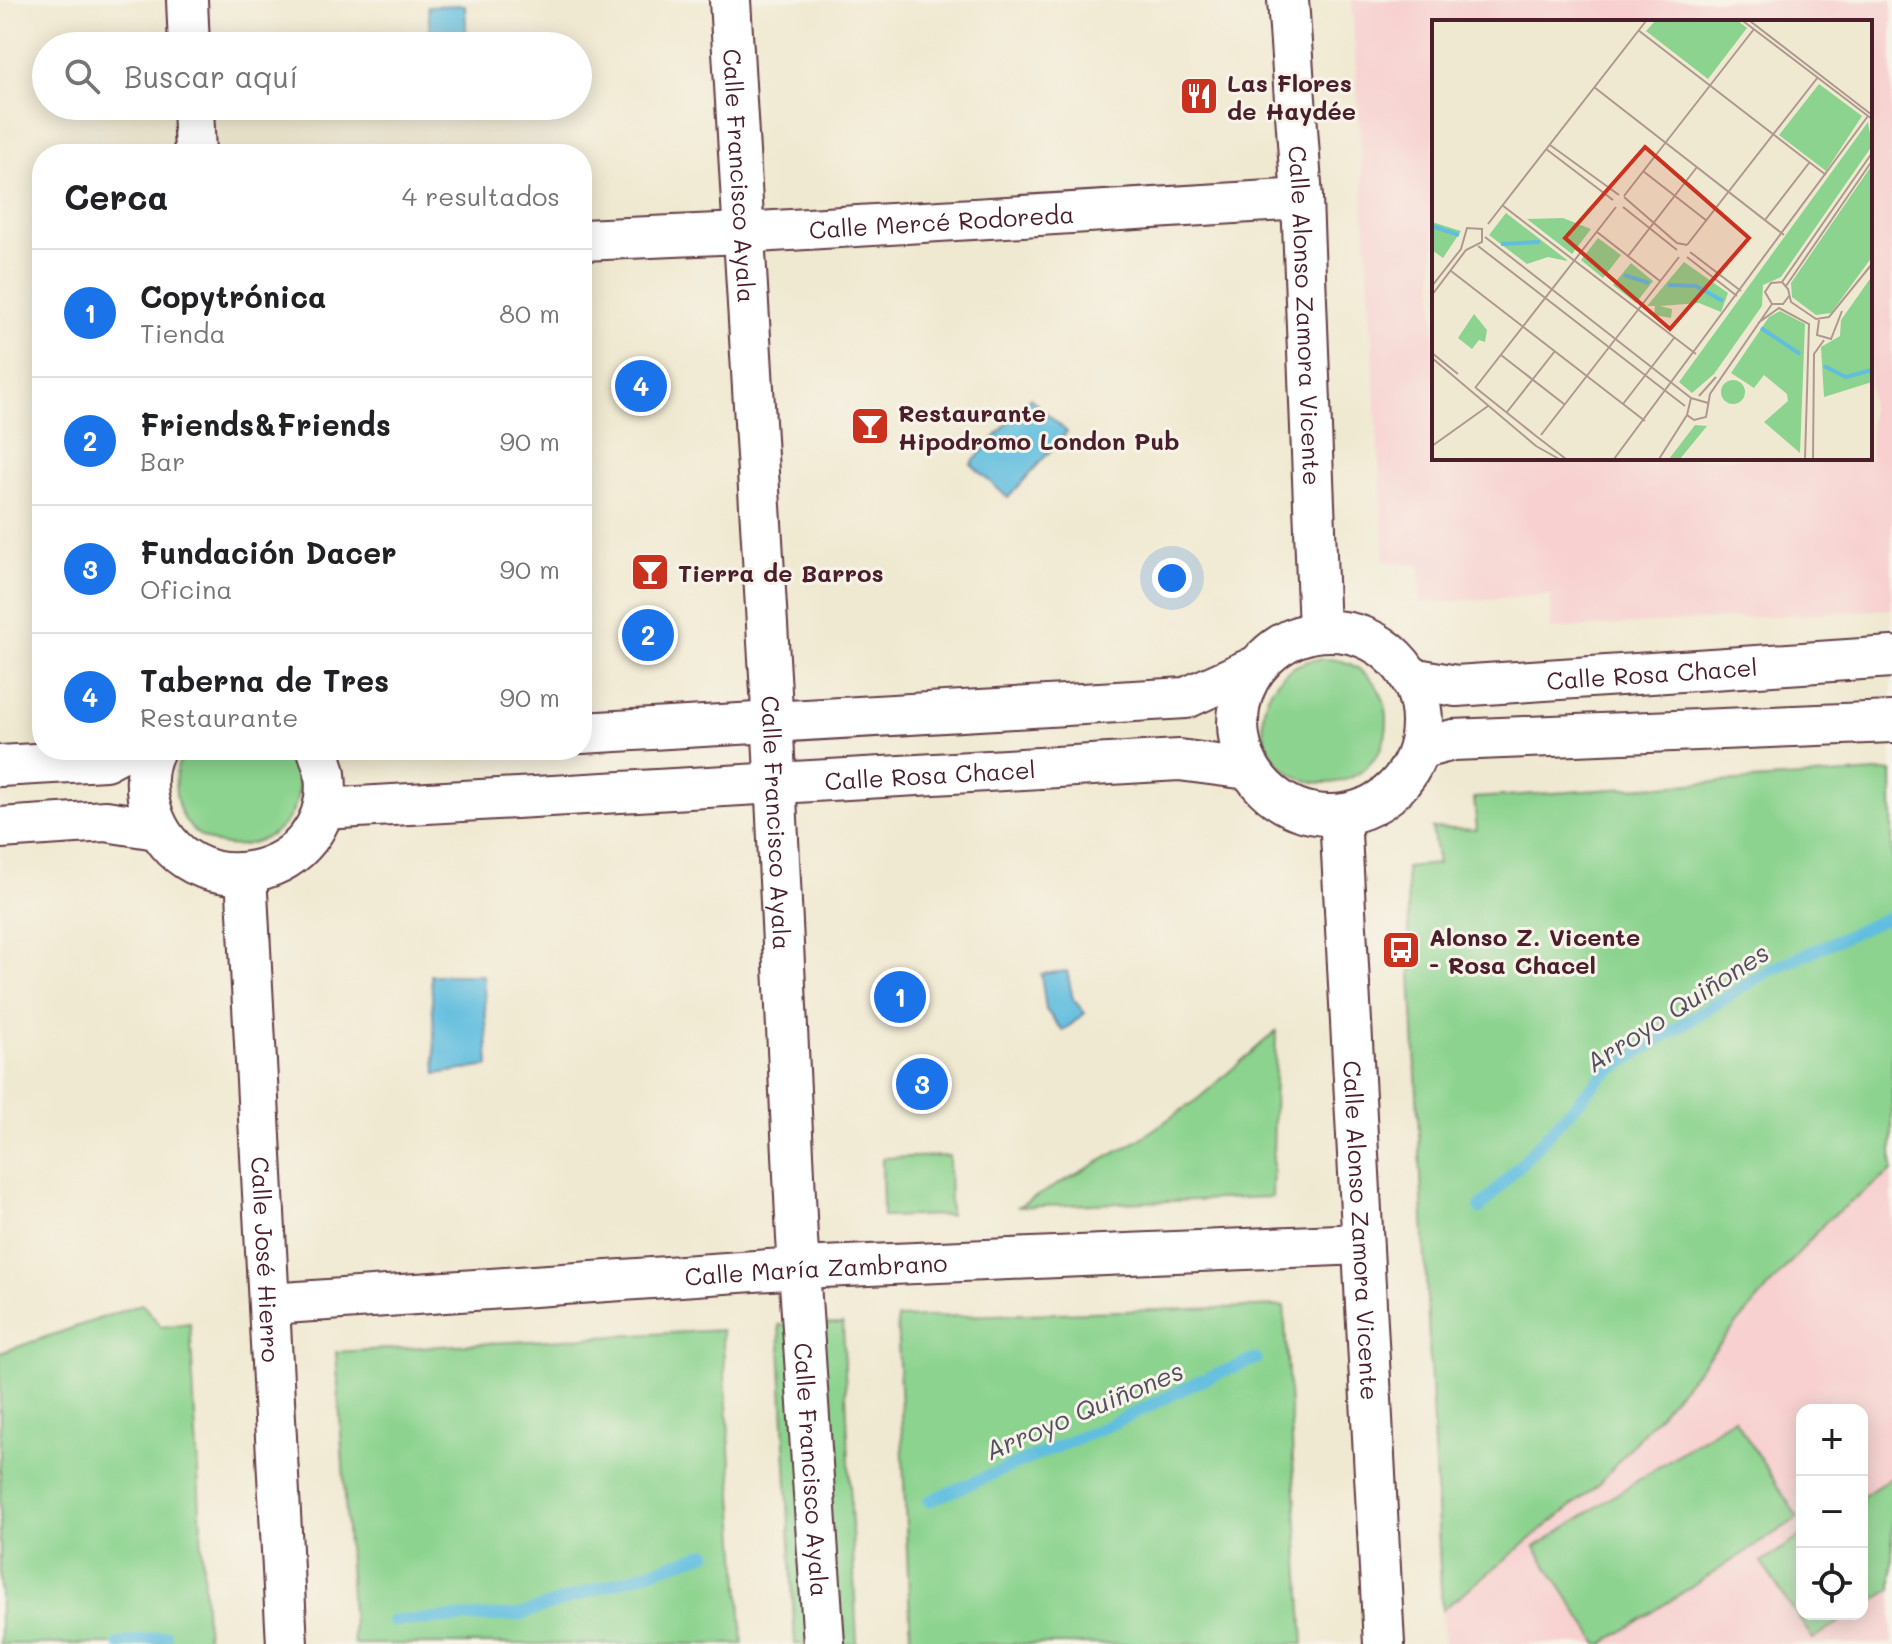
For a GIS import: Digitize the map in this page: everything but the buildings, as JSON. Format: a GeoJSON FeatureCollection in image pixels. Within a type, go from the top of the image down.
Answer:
{"type":"FeatureCollection","features":[{"type":"Feature","properties":{"kind":"street"},"geometry":{"type":"LineString","coordinates":[[187,0],[188,32]]}},
{"type":"Feature","properties":{"kind":"street","name":"Calle Francisco Ayala"},"geometry":{"type":"LineString","coordinates":[[730,0],[772,721],[799,1268],[824,1644]]}},
{"type":"Feature","properties":{"kind":"street","name":"Calle Alonso Zamora Vicente"},"geometry":{"type":"LineString","coordinates":[[1288,0],[1302,199],[1319,631]]}},
{"type":"Feature","properties":{"kind":"street"},"geometry":{"type":"LineString","coordinates":[[194,120],[195,144]]}},
{"type":"Feature","properties":{"kind":"street","name":"Calle Mercé Rodoreda"},"geometry":{"type":"LineString","coordinates":[[592,240],[1302,199]]}},
{"type":"Feature","properties":{"kind":"street"},"geometry":{"type":"LineString","coordinates":[[592,732],[1186,698],[1257,666],[1285,642],[1319,631],[1355,634],[1366,639],[1387,650],[1411,678],[1422,712],[1419,749],[1402,781],[1375,805],[1340,815],[1304,813],[1272,796],[1248,769],[1237,734],[1240,698],[1257,666]]}},
{"type":"Feature","properties":{"kind":"street","name":"Calle Rosa Chacel"},"geometry":{"type":"LineString","coordinates":[[1411,678],[1456,686],[1892,657]]}},
{"type":"Feature","properties":{"kind":"street"},"geometry":{"type":"LineString","coordinates":[[1419,749],[1453,740],[1892,722]]}},
{"type":"Feature","properties":{"kind":"street"},"geometry":{"type":"LineString","coordinates":[[0,766],[105,760]]}},
{"type":"Feature","properties":{"kind":"street"},"geometry":{"type":"LineString","coordinates":[[149,760],[146,796],[157,829],[179,856],[211,872],[246,874],[280,863],[306,841],[323,809],[325,774],[321,760]]}},
{"type":"Feature","properties":{"kind":"street","name":"Calle Rosa Chacel"},"geometry":{"type":"LineString","coordinates":[[323,809],[1179,760],[1248,769]]}},
{"type":"Feature","properties":{"kind":"street","name":"Calle Alonso Zamora Vicente"},"geometry":{"type":"LineString","coordinates":[[1340,815],[1384,1644]]}},
{"type":"Feature","properties":{"kind":"street"},"geometry":{"type":"LineString","coordinates":[[0,828],[106,821],[157,829]]}},
{"type":"Feature","properties":{"kind":"street","name":"Calle José Hierro"},"geometry":{"type":"LineString","coordinates":[[246,874],[287,1644]]}},
{"type":"Feature","properties":{"kind":"street","name":"Calle María Zambrano"},"geometry":{"type":"LineString","coordinates":[[269,1304],[799,1268],[1362,1244]]}},
{"type":"Feature","properties":{"kind":"shaded area"},"geometry":{"type":"Polygon","coordinates":[[[1352,0],[1892,0],[1892,609],[1551,629],[1551,595],[1421,603],[1420,565],[1385,561],[1352,0]]]}},
{"type":"Feature","properties":{"kind":"shaded area"},"geometry":{"type":"Polygon","coordinates":[[[1892,1171],[1892,1644],[1444,1644],[1442,1610],[1598,1485],[1826,1221],[1892,1171]]]}},
{"type":"Feature","properties":{"kind":"green space"},"geometry":{"type":"Polygon","coordinates":[[[1325,659],[1349,664],[1369,677],[1382,697],[1387,721],[1382,745],[1369,765],[1349,778],[1325,783],[1301,778],[1281,765],[1268,745],[1263,721],[1268,697],[1281,677],[1301,664],[1325,659]]]}},
{"type":"Feature","properties":{"kind":"green space"},"geometry":{"type":"Polygon","coordinates":[[[180,760],[292,760],[298,783],[294,809],[279,829],[258,841],[234,845],[210,841],[191,827],[178,804],[176,776],[180,760]]]}},
{"type":"Feature","properties":{"kind":"green space"},"geometry":{"type":"Polygon","coordinates":[[[1892,771],[1892,1171],[1826,1221],[1598,1485],[1442,1610],[1406,867],[1438,864],[1432,828],[1477,830],[1474,798],[1892,771]]]}},
{"type":"Feature","properties":{"kind":"green space"},"geometry":{"type":"Polygon","coordinates":[[[1276,1031],[1272,1197],[1017,1207],[1137,1141],[1199,1098],[1276,1031]]]}},
{"type":"Feature","properties":{"kind":"green space"},"geometry":{"type":"Polygon","coordinates":[[[949,1156],[950,1215],[883,1217],[882,1158],[949,1156]]]}},
{"type":"Feature","properties":{"kind":"green space"},"geometry":{"type":"Polygon","coordinates":[[[142,1304],[162,1327],[190,1323],[207,1644],[0,1644],[0,1353],[142,1304]]]}},
{"type":"Feature","properties":{"kind":"green space"},"geometry":{"type":"Polygon","coordinates":[[[1284,1306],[1304,1644],[911,1644],[897,1318],[1284,1306]]]}},
{"type":"Feature","properties":{"kind":"green space"},"geometry":{"type":"Polygon","coordinates":[[[843,1324],[857,1644],[795,1644],[779,1325],[843,1324]]]}},
{"type":"Feature","properties":{"kind":"green space"},"geometry":{"type":"Polygon","coordinates":[[[722,1330],[743,1644],[354,1644],[336,1352],[722,1330]]]}},
{"type":"Feature","properties":{"kind":"green space"},"geometry":{"type":"Polygon","coordinates":[[[1734,1418],[1796,1515],[1796,1519],[1603,1644],[1598,1644],[1535,1547],[1734,1418]]]}},
{"type":"Feature","properties":{"kind":"green space"},"geometry":{"type":"Polygon","coordinates":[[[1892,1477],[1892,1589],[1868,1604],[1868,1548],[1868,1493],[1892,1477]]]}},
{"type":"Feature","properties":{"kind":"green space"},"geometry":{"type":"Polygon","coordinates":[[[1796,1540],[1796,1614],[1761,1562],[1796,1540]]]}},
{"type":"Feature","properties":{"kind":"green space"},"geometry":{"type":"Polygon","coordinates":[[[1800,1620],[1843,1620],[1813,1639],[1800,1620]]]}},
{"type":"Feature","properties":{"kind":"water"},"geometry":{"type":"Polygon","coordinates":[[[465,5],[466,32],[430,32],[428,6],[465,5]]]}},
{"type":"Feature","properties":{"kind":"water"},"geometry":{"type":"Polygon","coordinates":[[[1030,398],[1067,432],[1008,498],[971,464],[1030,398]]]}},
{"type":"Feature","properties":{"kind":"water"},"geometry":{"type":"Polygon","coordinates":[[[1067,971],[1073,999],[1085,1013],[1063,1031],[1046,1010],[1041,974],[1067,971]]]}},
{"type":"Feature","properties":{"kind":"water"},"geometry":{"type":"Polygon","coordinates":[[[431,975],[483,975],[489,1066],[436,1074],[431,975]]]}},
{"type":"Feature","properties":{"kind":"waterway","name":"Arroyo Quiñones"},"geometry":{"type":"LineString","coordinates":[[1480,1208],[1603,1075],[1768,971],[1892,916]]}},
{"type":"Feature","properties":{"kind":"waterway","name":"Arroyo Quiñones"},"geometry":{"type":"LineString","coordinates":[[929,1501],[1256,1359]]}},
{"type":"Feature","properties":{"kind":"waterway","name":"Arroyo Quiñones"},"geometry":{"type":"LineString","coordinates":[[393,1621],[519,1615],[707,1553]]}},
{"type":"Feature","properties":{"kind":"waterway","name":"Arroyo Quiñones"},"geometry":{"type":"LineString","coordinates":[[119,1644],[166,1636]]}},
{"type":"Feature","properties":{"kind":"place","name":"Las Flores de Haydée"},"geometry":{"type":"Point","coordinates":[1199,96]}},
{"type":"Feature","properties":{"kind":"place","name":"Taberna de Tres"},"geometry":{"type":"Point","coordinates":[641,386]}},
{"type":"Feature","properties":{"kind":"place","name":"Restaurante Hipodromo London Pub"},"geometry":{"type":"Point","coordinates":[870,426]}},
{"type":"Feature","properties":{"kind":"place","name":"Tierra de Barros"},"geometry":{"type":"Point","coordinates":[650,572]}},
{"type":"Feature","properties":{"kind":"place","name":"Friends&Friends"},"geometry":{"type":"Point","coordinates":[648,635]}},
{"type":"Feature","properties":{"kind":"place","name":"Alonso Z. Vicente - Rosa Chacel"},"geometry":{"type":"Point","coordinates":[1401,950]}},
{"type":"Feature","properties":{"kind":"place","name":"Copytrónica"},"geometry":{"type":"Point","coordinates":[900,997]}},
{"type":"Feature","properties":{"kind":"place","name":"Fundación Dacer"},"geometry":{"type":"Point","coordinates":[922,1084]}}]}
